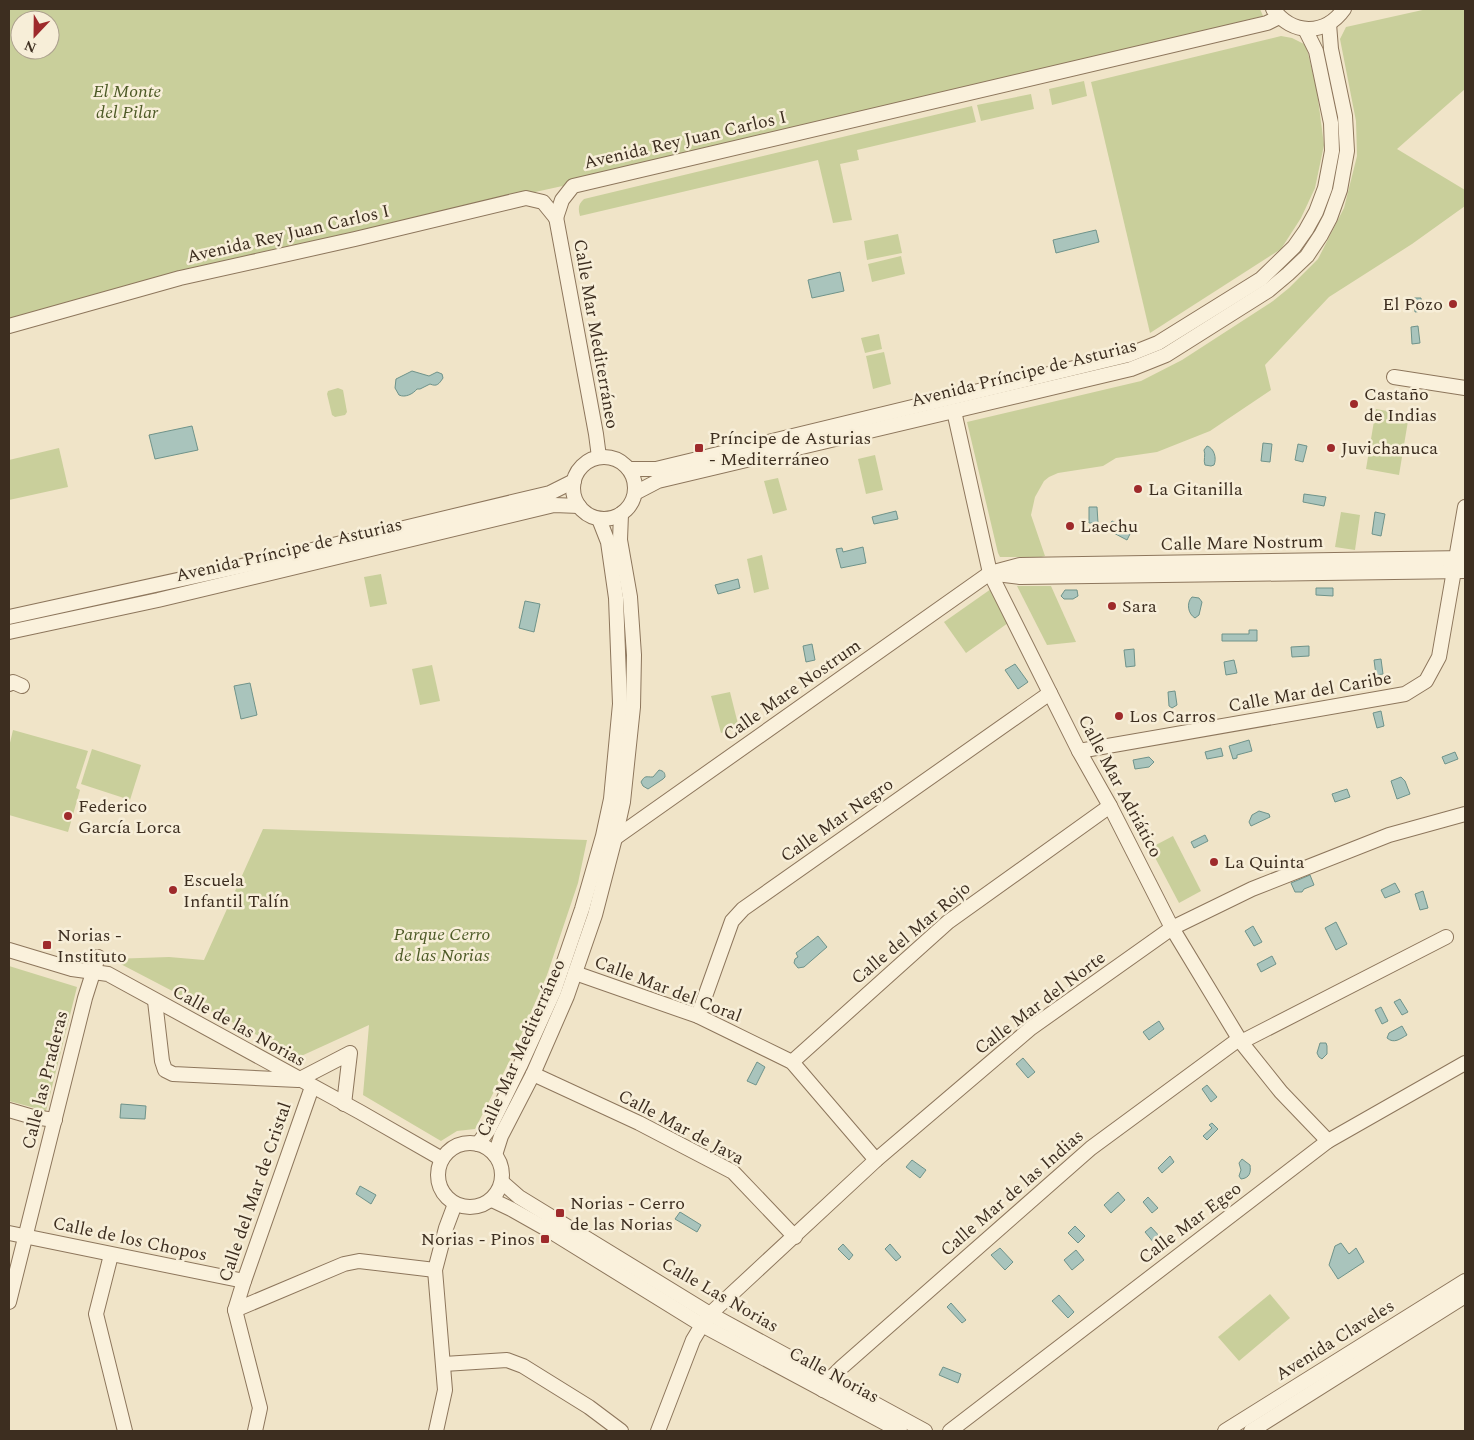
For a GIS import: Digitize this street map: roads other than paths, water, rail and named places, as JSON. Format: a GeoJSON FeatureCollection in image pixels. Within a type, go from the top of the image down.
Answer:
{"type":"FeatureCollection","features":[{"type":"Feature","properties":{"kind":"street"},"geometry":{"type":"LineString","coordinates":[[1276,13],[1287,23],[1305,29],[1318,28],[1329,24],[1344,9]]}},
{"type":"Feature","properties":{"kind":"street","name":"Avenida Rey Juan Carlos I"},"geometry":{"type":"LineString","coordinates":[[556,218],[562,200],[573,186],[1267,23],[1276,13]]}},
{"type":"Feature","properties":{"kind":"street","name":"Avenida Príncipe de Asturias"},"geometry":{"type":"LineString","coordinates":[[635,493],[658,481],[1131,369],[1166,356],[1269,290],[1307,256],[1330,218],[1340,190],[1347,151],[1345,116],[1331,49],[1329,24]]}},
{"type":"Feature","properties":{"kind":"street","name":"Avenida Príncipe de Asturias"},"geometry":{"type":"LineString","coordinates":[[629,469],[656,469],[1128,355],[1158,343],[1260,279],[1294,247],[1306,230],[1316,212],[1325,188],[1332,151],[1330,116],[1322,78],[1316,51],[1305,29]]}},
{"type":"Feature","properties":{"kind":"street","name":"Avenida Rey Juan Carlos I"},"geometry":{"type":"LineString","coordinates":[[9,326],[180,278],[526,198],[543,202],[556,218]]}},
{"type":"Feature","properties":{"kind":"street","name":"Calle Mar Mediterráneo"},"geometry":{"type":"LineString","coordinates":[[556,218],[599,457]]}},
{"type":"Feature","properties":{"kind":"street"},"geometry":{"type":"LineString","coordinates":[[1394,377],[1465,388]]}},
{"type":"Feature","properties":{"kind":"street","name":"Calle Mar Adriático"},"geometry":{"type":"LineString","coordinates":[[954,411],[990,573],[1079,751],[1110,806],[1172,928],[1240,1041],[1281,1092],[1328,1141]]}},
{"type":"Feature","properties":{"kind":"street"},"geometry":{"type":"LineString","coordinates":[[599,457],[607,457],[623,463],[629,469],[634,481],[635,493],[627,509],[621,514],[606,519],[599,519],[584,512],[574,498],[573,490],[577,472],[583,465],[599,457]]}},
{"type":"Feature","properties":{"kind":"street","name":"Avenida Príncipe de Asturias"},"geometry":{"type":"LineString","coordinates":[[9,617],[287,556],[550,493],[574,481]]}},
{"type":"Feature","properties":{"kind":"street","name":"Avenida Príncipe de Asturias"},"geometry":{"type":"LineString","coordinates":[[9,632],[158,600],[554,505],[579,506]]}},
{"type":"Feature","properties":{"kind":"street","name":"Calle Mar del Caribe"},"geometry":{"type":"LineString","coordinates":[[1079,751],[1405,694],[1426,681],[1439,656],[1461,564],[1465,507]]}},
{"type":"Feature","properties":{"kind":"street","name":"Calle Mar Mediterráneo"},"geometry":{"type":"LineString","coordinates":[[495,1154],[501,1136],[533,1074],[567,996],[596,915],[623,802],[633,707],[633,646],[630,597],[620,540],[621,514]]}},
{"type":"Feature","properties":{"kind":"street","name":"Calle Mar Mediterráneo"},"geometry":{"type":"LineString","coordinates":[[478,1144],[493,1122],[554,990],[582,909],[603,836],[611,799],[620,704],[617,617],[608,542],[599,519]]}},
{"type":"Feature","properties":{"kind":"street","name":"Calle Mare Nostrum"},"geometry":{"type":"LineString","coordinates":[[615,838],[990,573],[1020,577],[1461,564]]}},
{"type":"Feature","properties":{"kind":"street","name":"Calle Mar Negro"},"geometry":{"type":"LineString","coordinates":[[698,1016],[732,921],[743,909],[1050,692]]}},
{"type":"Feature","properties":{"kind":"street","name":"Calle del Mar Rojo"},"geometry":{"type":"LineString","coordinates":[[792,1062],[948,922],[1110,806]]}},
{"type":"Feature","properties":{"kind":"street","name":"Calle Mar del Norte"},"geometry":{"type":"LineString","coordinates":[[658,1431],[693,1340],[706,1320],[876,1160],[1031,1028],[1172,928],[1252,889],[1371,842],[1465,814]]}},
{"type":"Feature","properties":{"kind":"street","name":"Calle Mar de las Indias"},"geometry":{"type":"LineString","coordinates":[[826,1384],[842,1367],[1091,1148],[1240,1041],[1446,937]]}},
{"type":"Feature","properties":{"kind":"street","name":"Calle de las Norias"},"geometry":{"type":"LineString","coordinates":[[9,950],[72,969],[108,974],[442,1159]]}},
{"type":"Feature","properties":{"kind":"street","name":"Calle las Praderas"},"geometry":{"type":"LineString","coordinates":[[9,1302],[85,998],[98,956]]}},
{"type":"Feature","properties":{"kind":"street","name":"Calle Mar del Coral"},"geometry":{"type":"LineString","coordinates":[[575,973],[698,1016],[792,1062],[876,1160]]}},
{"type":"Feature","properties":{"kind":"street"},"geometry":{"type":"LineString","coordinates":[[155,1000],[162,1061],[166,1070],[173,1074],[298,1080],[350,1052],[344,1104]]}},
{"type":"Feature","properties":{"kind":"street","name":"Calle Mar Egeo"},"geometry":{"type":"LineString","coordinates":[[950,1431],[1328,1141],[1465,1063]]}},
{"type":"Feature","properties":{"kind":"street","name":"Calle Mar de Java"},"geometry":{"type":"LineString","coordinates":[[533,1074],[640,1123],[733,1172],[795,1237]]}},
{"type":"Feature","properties":{"kind":"street","name":"Calle del Mar de Cristal"},"geometry":{"type":"LineString","coordinates":[[236,1310],[244,1281],[312,1087]]}},
{"type":"Feature","properties":{"kind":"street"},"geometry":{"type":"LineString","coordinates":[[9,1110],[32,1117],[55,1120]]}},
{"type":"Feature","properties":{"kind":"street"},"geometry":{"type":"LineString","coordinates":[[468,1143],[488,1148],[495,1154],[503,1172],[502,1182],[492,1200],[474,1208],[455,1204],[447,1197],[441,1189],[438,1179],[442,1159],[449,1151],[468,1143]]}},
{"type":"Feature","properties":{"kind":"street","name":"Calle Las Norias"},"geometry":{"type":"LineString","coordinates":[[502,1182],[519,1197],[706,1320]]}},
{"type":"Feature","properties":{"kind":"street","name":"Calle Norias"},"geometry":{"type":"LineString","coordinates":[[492,1200],[706,1320],[826,1384],[900,1431]]}},
{"type":"Feature","properties":{"kind":"street"},"geometry":{"type":"LineString","coordinates":[[436,1431],[445,1390],[435,1270],[446,1228],[455,1204]]}},
{"type":"Feature","properties":{"kind":"street","name":"Calle de los Chopos"},"geometry":{"type":"LineString","coordinates":[[9,1233],[244,1281]]}},
{"type":"Feature","properties":{"kind":"street"},"geometry":{"type":"LineString","coordinates":[[111,1255],[96,1314],[125,1431]]}},
{"type":"Feature","properties":{"kind":"street"},"geometry":{"type":"LineString","coordinates":[[255,1431],[260,1408],[236,1310],[344,1264],[358,1261],[435,1270]]}},
{"type":"Feature","properties":{"kind":"street","name":"Avenida Claveles"},"geometry":{"type":"LineString","coordinates":[[1225,1431],[1465,1281]]}},
{"type":"Feature","properties":{"kind":"street"},"geometry":{"type":"LineString","coordinates":[[1251,1431],[1465,1296]]}},
{"type":"Feature","properties":{"kind":"street"},"geometry":{"type":"LineString","coordinates":[[444,1364],[507,1360],[523,1366],[621,1431]]}},
{"type":"Feature","properties":{"kind":"street"},"geometry":{"type":"LineString","coordinates":[[826,1384],[925,1431]]}},
{"type":"Feature","properties":{"kind":"water"},"geometry":{"type":"Polygon","coordinates":[[[1096,230],[1099,242],[1056,253],[1053,240],[1096,230]]]}},
{"type":"Feature","properties":{"kind":"water"},"geometry":{"type":"Polygon","coordinates":[[[840,272],[844,291],[812,298],[808,280],[840,272]]]}},
{"type":"Feature","properties":{"kind":"water"},"geometry":{"type":"Polygon","coordinates":[[[1414,298],[1421,298],[1422,311],[1415,312],[1414,298]]]}},
{"type":"Feature","properties":{"kind":"water"},"geometry":{"type":"Polygon","coordinates":[[[1418,326],[1420,343],[1412,344],[1411,327],[1418,326]]]}},
{"type":"Feature","properties":{"kind":"water"},"geometry":{"type":"Polygon","coordinates":[[[412,371],[429,376],[437,372],[442,374],[443,378],[436,385],[430,384],[417,389],[411,394],[401,396],[395,388],[396,379],[412,371]]]}},
{"type":"Feature","properties":{"kind":"water"},"geometry":{"type":"Polygon","coordinates":[[[192,426],[198,450],[155,459],[149,435],[192,426]]]}},
{"type":"Feature","properties":{"kind":"water"},"geometry":{"type":"Polygon","coordinates":[[[1263,443],[1272,444],[1270,462],[1261,461],[1263,443]]]}},
{"type":"Feature","properties":{"kind":"water"},"geometry":{"type":"Polygon","coordinates":[[[1298,444],[1307,446],[1303,462],[1295,460],[1298,444]]]}},
{"type":"Feature","properties":{"kind":"water"},"geometry":{"type":"Polygon","coordinates":[[[1207,446],[1213,451],[1215,456],[1214,465],[1211,466],[1204,463],[1204,450],[1207,446]]]}},
{"type":"Feature","properties":{"kind":"water"},"geometry":{"type":"Polygon","coordinates":[[[1304,494],[1326,497],[1324,506],[1303,502],[1304,494]]]}},
{"type":"Feature","properties":{"kind":"water"},"geometry":{"type":"Polygon","coordinates":[[[1089,507],[1097,507],[1098,523],[1089,523],[1089,507]]]}},
{"type":"Feature","properties":{"kind":"water"},"geometry":{"type":"Polygon","coordinates":[[[896,511],[898,519],[874,524],[872,517],[896,511]]]}},
{"type":"Feature","properties":{"kind":"water"},"geometry":{"type":"Polygon","coordinates":[[[1375,512],[1385,514],[1381,536],[1372,534],[1375,512]]]}},
{"type":"Feature","properties":{"kind":"water"},"geometry":{"type":"Polygon","coordinates":[[[1112,521],[1132,530],[1127,540],[1108,530],[1112,521]]]}},
{"type":"Feature","properties":{"kind":"water"},"geometry":{"type":"Polygon","coordinates":[[[863,547],[866,563],[841,568],[836,549],[842,548],[843,552],[863,547]]]}},
{"type":"Feature","properties":{"kind":"water"},"geometry":{"type":"Polygon","coordinates":[[[738,579],[740,588],[718,594],[715,585],[738,579]]]}},
{"type":"Feature","properties":{"kind":"water"},"geometry":{"type":"Polygon","coordinates":[[[1316,588],[1333,588],[1333,596],[1316,595],[1316,588]]]}},
{"type":"Feature","properties":{"kind":"water"},"geometry":{"type":"Polygon","coordinates":[[[1065,590],[1077,590],[1078,596],[1073,599],[1064,599],[1061,596],[1065,590]]]}},
{"type":"Feature","properties":{"kind":"water"},"geometry":{"type":"Polygon","coordinates":[[[1192,597],[1199,598],[1202,602],[1199,615],[1195,618],[1189,608],[1189,602],[1192,597]]]}},
{"type":"Feature","properties":{"kind":"water"},"geometry":{"type":"Polygon","coordinates":[[[525,601],[540,604],[534,632],[519,628],[525,601]]]}},
{"type":"Feature","properties":{"kind":"water"},"geometry":{"type":"Polygon","coordinates":[[[1249,630],[1257,630],[1257,641],[1222,641],[1222,634],[1249,634],[1249,630]]]}},
{"type":"Feature","properties":{"kind":"water"},"geometry":{"type":"Polygon","coordinates":[[[812,644],[815,660],[806,662],[803,646],[812,644]]]}},
{"type":"Feature","properties":{"kind":"water"},"geometry":{"type":"Polygon","coordinates":[[[1309,646],[1309,656],[1292,657],[1291,647],[1309,646]]]}},
{"type":"Feature","properties":{"kind":"water"},"geometry":{"type":"Polygon","coordinates":[[[1134,649],[1135,666],[1126,667],[1124,650],[1134,649]]]}},
{"type":"Feature","properties":{"kind":"water"},"geometry":{"type":"Polygon","coordinates":[[[1381,659],[1383,674],[1376,675],[1374,660],[1381,659]]]}},
{"type":"Feature","properties":{"kind":"water"},"geometry":{"type":"Polygon","coordinates":[[[1234,660],[1237,673],[1226,675],[1224,662],[1234,660]]]}},
{"type":"Feature","properties":{"kind":"water"},"geometry":{"type":"Polygon","coordinates":[[[1015,664],[1028,682],[1018,689],[1005,670],[1015,664]]]}},
{"type":"Feature","properties":{"kind":"water"},"geometry":{"type":"Polygon","coordinates":[[[250,683],[257,715],[241,719],[234,686],[250,683]]]}},
{"type":"Feature","properties":{"kind":"water"},"geometry":{"type":"Polygon","coordinates":[[[1175,691],[1177,705],[1172,708],[1169,706],[1168,692],[1175,691]]]}},
{"type":"Feature","properties":{"kind":"water"},"geometry":{"type":"Polygon","coordinates":[[[1381,711],[1384,726],[1377,728],[1373,713],[1381,711]]]}},
{"type":"Feature","properties":{"kind":"water"},"geometry":{"type":"Polygon","coordinates":[[[1249,740],[1252,751],[1237,755],[1237,758],[1233,759],[1229,746],[1249,740]]]}},
{"type":"Feature","properties":{"kind":"water"},"geometry":{"type":"Polygon","coordinates":[[[1221,748],[1223,756],[1207,759],[1205,752],[1221,748]]]}},
{"type":"Feature","properties":{"kind":"water"},"geometry":{"type":"Polygon","coordinates":[[[1455,752],[1458,759],[1445,764],[1442,757],[1455,752]]]}},
{"type":"Feature","properties":{"kind":"water"},"geometry":{"type":"Polygon","coordinates":[[[1149,757],[1154,762],[1149,767],[1135,769],[1133,760],[1149,757]]]}},
{"type":"Feature","properties":{"kind":"water"},"geometry":{"type":"Polygon","coordinates":[[[659,770],[664,773],[665,777],[663,779],[648,789],[643,786],[641,782],[644,778],[653,777],[659,770]]]}},
{"type":"Feature","properties":{"kind":"water"},"geometry":{"type":"Polygon","coordinates":[[[1401,777],[1405,781],[1410,794],[1397,799],[1391,781],[1401,777]]]}},
{"type":"Feature","properties":{"kind":"water"},"geometry":{"type":"Polygon","coordinates":[[[1347,789],[1350,797],[1335,802],[1332,794],[1347,789]]]}},
{"type":"Feature","properties":{"kind":"water"},"geometry":{"type":"Polygon","coordinates":[[[1259,811],[1269,814],[1270,817],[1251,826],[1249,822],[1252,815],[1259,811]]]}},
{"type":"Feature","properties":{"kind":"water"},"geometry":{"type":"Polygon","coordinates":[[[1205,835],[1208,841],[1194,848],[1191,842],[1205,835]]]}},
{"type":"Feature","properties":{"kind":"water"},"geometry":{"type":"Polygon","coordinates":[[[1310,875],[1314,885],[1304,889],[1302,892],[1295,892],[1291,883],[1310,875]]]}},
{"type":"Feature","properties":{"kind":"water"},"geometry":{"type":"Polygon","coordinates":[[[1395,883],[1400,892],[1385,898],[1381,890],[1395,883]]]}},
{"type":"Feature","properties":{"kind":"water"},"geometry":{"type":"Polygon","coordinates":[[[1423,891],[1428,908],[1420,910],[1415,894],[1423,891]]]}},
{"type":"Feature","properties":{"kind":"water"},"geometry":{"type":"Polygon","coordinates":[[[1336,922],[1347,944],[1336,950],[1325,928],[1336,922]]]}},
{"type":"Feature","properties":{"kind":"water"},"geometry":{"type":"Polygon","coordinates":[[[1253,926],[1262,942],[1254,946],[1245,931],[1253,926]]]}},
{"type":"Feature","properties":{"kind":"water"},"geometry":{"type":"Polygon","coordinates":[[[818,936],[827,947],[804,967],[798,968],[794,963],[798,957],[796,953],[818,936]]]}},
{"type":"Feature","properties":{"kind":"water"},"geometry":{"type":"Polygon","coordinates":[[[1272,956],[1276,964],[1261,972],[1257,964],[1272,956]]]}},
{"type":"Feature","properties":{"kind":"water"},"geometry":{"type":"Polygon","coordinates":[[[1400,999],[1408,1012],[1402,1015],[1394,1002],[1400,999]]]}},
{"type":"Feature","properties":{"kind":"water"},"geometry":{"type":"Polygon","coordinates":[[[1381,1007],[1388,1021],[1382,1024],[1375,1010],[1381,1007]]]}},
{"type":"Feature","properties":{"kind":"water"},"geometry":{"type":"Polygon","coordinates":[[[1159,1021],[1164,1029],[1149,1040],[1143,1032],[1159,1021]]]}},
{"type":"Feature","properties":{"kind":"water"},"geometry":{"type":"Polygon","coordinates":[[[1402,1026],[1407,1035],[1395,1041],[1387,1038],[1389,1033],[1402,1026]]]}},
{"type":"Feature","properties":{"kind":"water"},"geometry":{"type":"Polygon","coordinates":[[[1320,1043],[1326,1043],[1327,1046],[1327,1054],[1322,1059],[1317,1053],[1320,1043]]]}},
{"type":"Feature","properties":{"kind":"water"},"geometry":{"type":"Polygon","coordinates":[[[1023,1058],[1035,1072],[1028,1078],[1016,1064],[1023,1058]]]}},
{"type":"Feature","properties":{"kind":"water"},"geometry":{"type":"Polygon","coordinates":[[[757,1062],[765,1067],[756,1085],[747,1081],[757,1062]]]}},
{"type":"Feature","properties":{"kind":"water"},"geometry":{"type":"Polygon","coordinates":[[[1207,1085],[1217,1097],[1211,1102],[1202,1089],[1207,1085]]]}},
{"type":"Feature","properties":{"kind":"water"},"geometry":{"type":"Polygon","coordinates":[[[121,1104],[146,1106],[145,1119],[120,1118],[121,1104]]]}},
{"type":"Feature","properties":{"kind":"water"},"geometry":{"type":"Polygon","coordinates":[[[1212,1123],[1218,1129],[1207,1140],[1203,1136],[1212,1128],[1209,1125],[1212,1123]]]}},
{"type":"Feature","properties":{"kind":"water"},"geometry":{"type":"Polygon","coordinates":[[[1170,1156],[1174,1162],[1162,1173],[1158,1168],[1170,1156]]]}},
{"type":"Feature","properties":{"kind":"water"},"geometry":{"type":"Polygon","coordinates":[[[1242,1159],[1250,1165],[1250,1170],[1248,1176],[1241,1179],[1239,1176],[1241,1170],[1239,1163],[1242,1159]]]}},
{"type":"Feature","properties":{"kind":"water"},"geometry":{"type":"Polygon","coordinates":[[[912,1160],[926,1170],[920,1178],[906,1167],[912,1160]]]}},
{"type":"Feature","properties":{"kind":"water"},"geometry":{"type":"Polygon","coordinates":[[[360,1186],[376,1195],[371,1204],[356,1194],[360,1186]]]}},
{"type":"Feature","properties":{"kind":"water"},"geometry":{"type":"Polygon","coordinates":[[[1118,1192],[1125,1200],[1111,1213],[1104,1205],[1118,1192]]]}},
{"type":"Feature","properties":{"kind":"water"},"geometry":{"type":"Polygon","coordinates":[[[1148,1197],[1158,1208],[1152,1213],[1143,1202],[1148,1197]]]}},
{"type":"Feature","properties":{"kind":"water"},"geometry":{"type":"Polygon","coordinates":[[[680,1212],[701,1225],[697,1232],[675,1219],[680,1212]]]}},
{"type":"Feature","properties":{"kind":"water"},"geometry":{"type":"Polygon","coordinates":[[[1075,1226],[1085,1236],[1078,1243],[1068,1233],[1075,1226]]]}},
{"type":"Feature","properties":{"kind":"water"},"geometry":{"type":"Polygon","coordinates":[[[1151,1227],[1161,1238],[1154,1243],[1145,1232],[1151,1227]]]}},
{"type":"Feature","properties":{"kind":"water"},"geometry":{"type":"Polygon","coordinates":[[[1341,1243],[1349,1254],[1356,1248],[1364,1262],[1338,1279],[1329,1265],[1335,1246],[1341,1243]]]}},
{"type":"Feature","properties":{"kind":"water"},"geometry":{"type":"Polygon","coordinates":[[[843,1244],[853,1255],[849,1260],[838,1249],[843,1244]]]}},
{"type":"Feature","properties":{"kind":"water"},"geometry":{"type":"Polygon","coordinates":[[[890,1244],[901,1257],[896,1261],[885,1249],[890,1244]]]}},
{"type":"Feature","properties":{"kind":"water"},"geometry":{"type":"Polygon","coordinates":[[[1000,1248],[1013,1262],[1005,1270],[991,1255],[1000,1248]]]}},
{"type":"Feature","properties":{"kind":"water"},"geometry":{"type":"Polygon","coordinates":[[[1076,1250],[1084,1260],[1072,1270],[1064,1260],[1076,1250]]]}},
{"type":"Feature","properties":{"kind":"water"},"geometry":{"type":"Polygon","coordinates":[[[1059,1295],[1074,1312],[1068,1318],[1052,1301],[1059,1295]]]}},
{"type":"Feature","properties":{"kind":"water"},"geometry":{"type":"Polygon","coordinates":[[[951,1303],[966,1320],[962,1323],[947,1307],[951,1303]]]}},
{"type":"Feature","properties":{"kind":"water"},"geometry":{"type":"Polygon","coordinates":[[[943,1367],[961,1374],[958,1383],[939,1375],[943,1367]]]}},
{"type":"Feature","properties":{"kind":"place","name":"El Pozo"},"geometry":{"type":"Point","coordinates":[1453,304]}},
{"type":"Feature","properties":{"kind":"place","name":"Castaño de Indias"},"geometry":{"type":"Point","coordinates":[1354,404]}},
{"type":"Feature","properties":{"kind":"place","name":"Príncipe de Asturias - Mediterráneo"},"geometry":{"type":"Point","coordinates":[699,448]}},
{"type":"Feature","properties":{"kind":"place","name":"Juvichanuca"},"geometry":{"type":"Point","coordinates":[1331,448]}},
{"type":"Feature","properties":{"kind":"place","name":"La Gitanilla"},"geometry":{"type":"Point","coordinates":[1138,489]}},
{"type":"Feature","properties":{"kind":"place","name":"Laechu"},"geometry":{"type":"Point","coordinates":[1070,526]}},
{"type":"Feature","properties":{"kind":"place","name":"Sara"},"geometry":{"type":"Point","coordinates":[1112,606]}},
{"type":"Feature","properties":{"kind":"place","name":"Los Carros"},"geometry":{"type":"Point","coordinates":[1119,716]}},
{"type":"Feature","properties":{"kind":"place","name":"Federico García Lorca"},"geometry":{"type":"Point","coordinates":[68,816]}},
{"type":"Feature","properties":{"kind":"place","name":"La Quinta"},"geometry":{"type":"Point","coordinates":[1214,862]}},
{"type":"Feature","properties":{"kind":"place","name":"Escuela Infantil Talín"},"geometry":{"type":"Point","coordinates":[173,890]}},
{"type":"Feature","properties":{"kind":"place","name":"Norias - Instituto"},"geometry":{"type":"Point","coordinates":[47,945]}},
{"type":"Feature","properties":{"kind":"place","name":"Norias - Cerro de las Norias"},"geometry":{"type":"Point","coordinates":[560,1213]}},
{"type":"Feature","properties":{"kind":"place","name":"Norias - Pinos"},"geometry":{"type":"Point","coordinates":[545,1239]}},
{"type":"Feature","properties":{"kind":"park label","name":"El Monte del Pilar"},"geometry":{"type":"Point","coordinates":[127,101]}},
{"type":"Feature","properties":{"kind":"park label","name":"Parque Cerro de las Norias"},"geometry":{"type":"Point","coordinates":[442,944]}}]}
